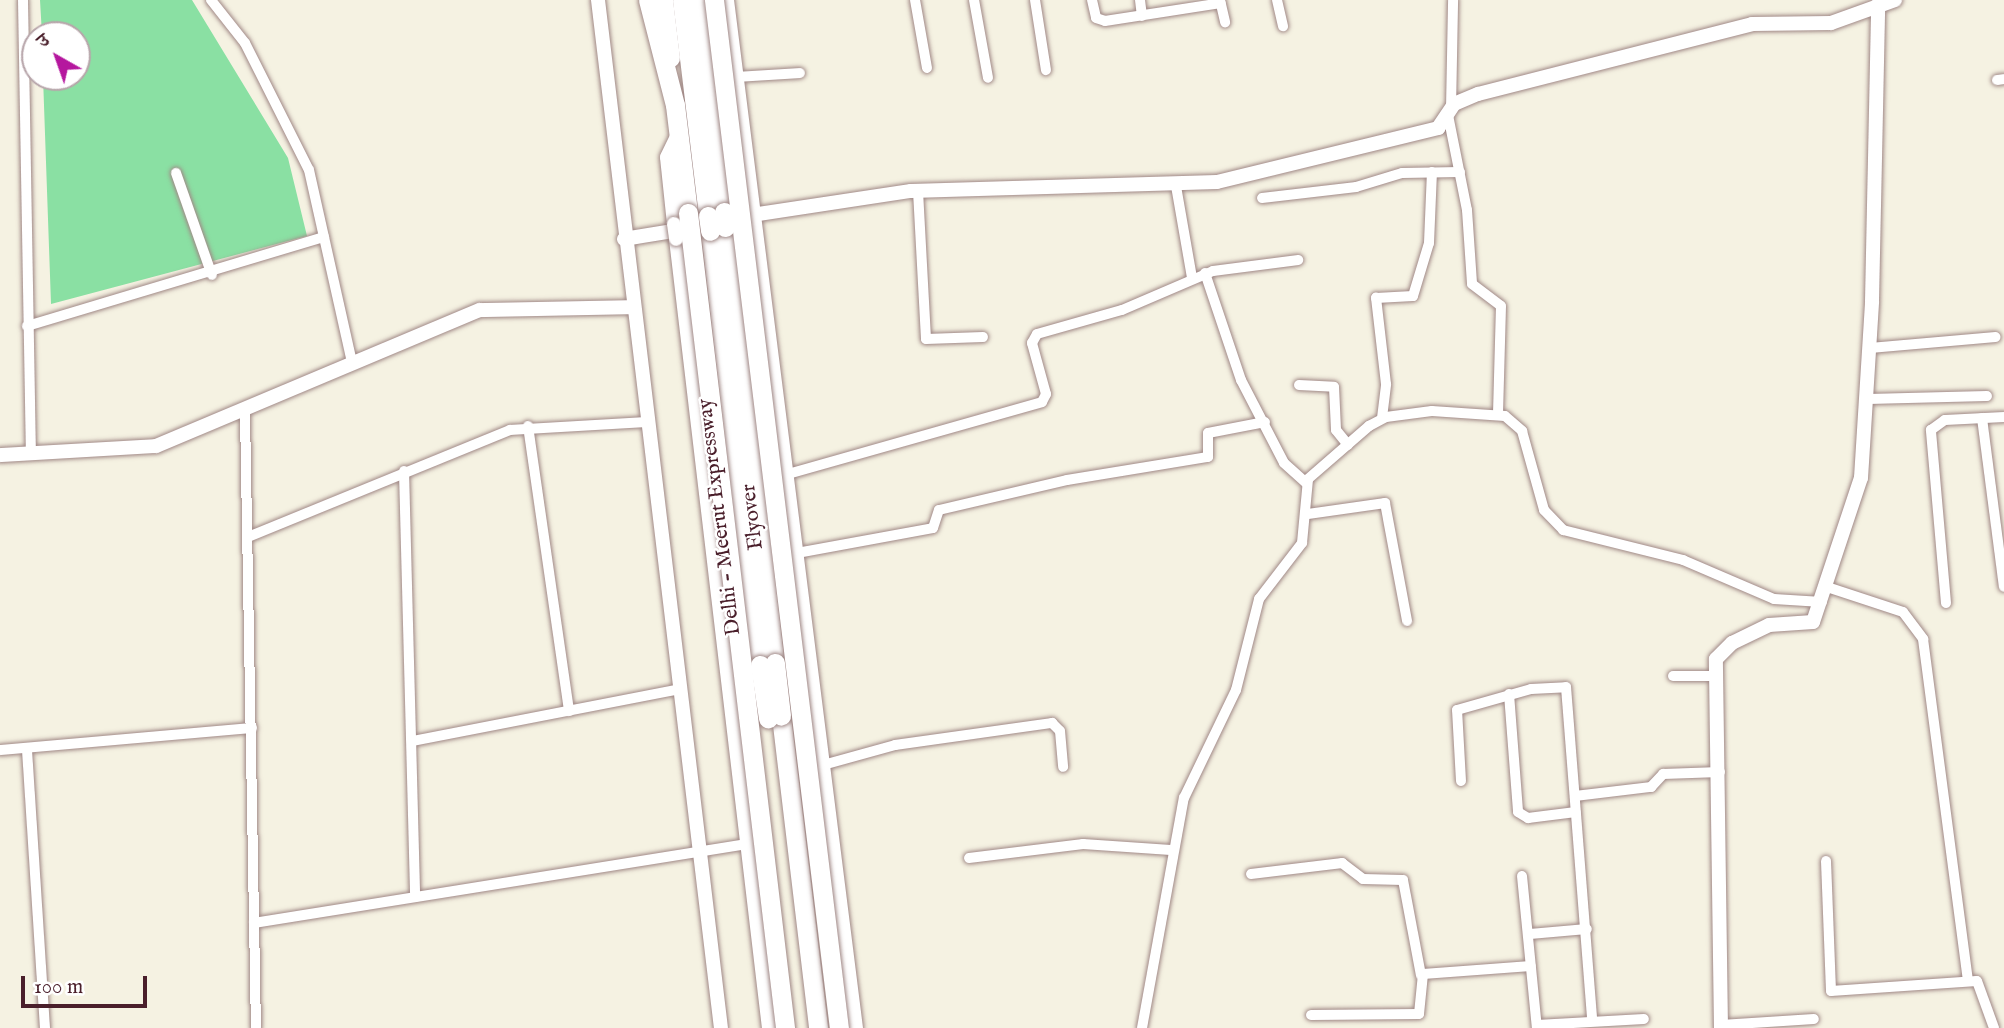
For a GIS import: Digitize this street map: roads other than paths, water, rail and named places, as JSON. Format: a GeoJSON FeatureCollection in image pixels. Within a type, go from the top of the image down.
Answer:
{"type":"FeatureCollection","features":[{"type":"Feature","properties":{"kind":"highway"},"geometry":{"type":"LineString","coordinates":[[648,0],[675,105]]}},
{"type":"Feature","properties":{"kind":"highway"},"geometry":{"type":"LineString","coordinates":[[663,0],[675,105]]}},
{"type":"Feature","properties":{"kind":"highway","name":"Delhi - Meerut Expressway"},"geometry":{"type":"LineString","coordinates":[[682,0],[717,222]]}},
{"type":"Feature","properties":{"kind":"highway","name":"Delhi - Meerut Expressway"},"geometry":{"type":"LineString","coordinates":[[699,0],[717,222],[768,664],[818,1028]]}},
{"type":"Feature","properties":{"kind":"highway","name":"Flyover"},"geometry":{"type":"LineString","coordinates":[[714,0],[839,1028]]}},
{"type":"Feature","properties":{"kind":"highway","name":"Flyover"},"geometry":{"type":"LineString","coordinates":[[675,105],[681,218],[785,1028]]}},
{"type":"Feature","properties":{"kind":"highway","name":"Delhi - Meerut Expressway"},"geometry":{"type":"LineString","coordinates":[[775,717],[804,1028]]}},
{"type":"Feature","properties":{"kind":"street"},"geometry":{"type":"LineString","coordinates":[[23,0],[31,453]]}},
{"type":"Feature","properties":{"kind":"street"},"geometry":{"type":"LineString","coordinates":[[211,0],[278,102],[309,170],[352,363]]}},
{"type":"Feature","properties":{"kind":"street"},"geometry":{"type":"LineString","coordinates":[[598,0],[624,239],[701,848],[721,1028]]}},
{"type":"Feature","properties":{"kind":"street"},"geometry":{"type":"LineString","coordinates":[[727,0],[856,1028]]}},
{"type":"Feature","properties":{"kind":"street"},"geometry":{"type":"LineString","coordinates":[[915,0],[927,68]]}},
{"type":"Feature","properties":{"kind":"street"},"geometry":{"type":"LineString","coordinates":[[974,0],[988,78]]}},
{"type":"Feature","properties":{"kind":"street"},"geometry":{"type":"LineString","coordinates":[[1035,0],[1046,70]]}},
{"type":"Feature","properties":{"kind":"street"},"geometry":{"type":"LineString","coordinates":[[1092,0],[1100,20],[1142,16],[1221,1],[1225,22]]}},
{"type":"Feature","properties":{"kind":"street"},"geometry":{"type":"LineString","coordinates":[[1140,0],[1142,16]]}},
{"type":"Feature","properties":{"kind":"street"},"geometry":{"type":"LineString","coordinates":[[1277,0],[1283,26]]}},
{"type":"Feature","properties":{"kind":"street"},"geometry":{"type":"LineString","coordinates":[[1453,0],[1450,113],[1460,172],[1472,284],[1501,306],[1498,414]]}},
{"type":"Feature","properties":{"kind":"street"},"geometry":{"type":"LineString","coordinates":[[624,239],[754,213],[918,191],[1217,183],[1438,128],[1450,113],[1478,94],[1733,28],[1809,27],[1878,2],[1895,0]]}},
{"type":"Feature","properties":{"kind":"street"},"geometry":{"type":"LineString","coordinates":[[1814,1019],[1721,1026],[1720,772],[1715,676],[1723,649],[1769,625],[1813,622],[1827,587],[1862,472],[1871,348],[1878,2]]}},
{"type":"Feature","properties":{"kind":"street"},"geometry":{"type":"LineString","coordinates":[[737,77],[800,73]]}},
{"type":"Feature","properties":{"kind":"street"},"geometry":{"type":"LineString","coordinates":[[1262,198],[1432,172],[1460,172]]}},
{"type":"Feature","properties":{"kind":"street"},"geometry":{"type":"LineString","coordinates":[[1382,418],[1387,384],[1376,298],[1413,296],[1429,243],[1432,172]]}},
{"type":"Feature","properties":{"kind":"street"},"geometry":{"type":"LineString","coordinates":[[176,173],[212,275]]}},
{"type":"Feature","properties":{"kind":"street"},"geometry":{"type":"LineString","coordinates":[[1176,186],[1192,278]]}},
{"type":"Feature","properties":{"kind":"street"},"geometry":{"type":"LineString","coordinates":[[918,191],[926,339],[983,337]]}},
{"type":"Feature","properties":{"kind":"street"},"geometry":{"type":"LineString","coordinates":[[681,218],[676,239],[769,1028]]}},
{"type":"Feature","properties":{"kind":"street"},"geometry":{"type":"LineString","coordinates":[[27,326],[212,275],[324,237]]}},
{"type":"Feature","properties":{"kind":"street"},"geometry":{"type":"LineString","coordinates":[[788,474],[1042,402],[1033,337],[1122,310],[1205,273],[1298,260]]}},
{"type":"Feature","properties":{"kind":"street"},"geometry":{"type":"LineString","coordinates":[[1142,1028],[1171,850],[1196,766],[1236,690],[1259,599],[1296,553],[1308,514],[1306,483],[1284,463],[1227,347],[1205,273]]}},
{"type":"Feature","properties":{"kind":"street"},"geometry":{"type":"LineString","coordinates":[[0,455],[156,446],[245,413],[352,363],[480,310],[633,307]]}},
{"type":"Feature","properties":{"kind":"street"},"geometry":{"type":"LineString","coordinates":[[1871,348],[1996,337]]}},
{"type":"Feature","properties":{"kind":"street"},"geometry":{"type":"LineString","coordinates":[[1299,385],[1334,387],[1336,430],[1348,445]]}},
{"type":"Feature","properties":{"kind":"street"},"geometry":{"type":"LineString","coordinates":[[1868,398],[1986,396]]}},
{"type":"Feature","properties":{"kind":"street"},"geometry":{"type":"LineString","coordinates":[[1306,483],[1382,418],[1465,410],[1498,414],[1522,431],[1544,510],[1563,530],[1682,560],[1774,599],[1822,602]]}},
{"type":"Feature","properties":{"kind":"street"},"geometry":{"type":"LineString","coordinates":[[245,413],[256,1028]]}},
{"type":"Feature","properties":{"kind":"street"},"geometry":{"type":"LineString","coordinates":[[1946,603],[1931,430],[1945,420],[2004,417]]}},
{"type":"Feature","properties":{"kind":"street"},"geometry":{"type":"LineString","coordinates":[[1982,418],[2004,587]]}},
{"type":"Feature","properties":{"kind":"street"},"geometry":{"type":"LineString","coordinates":[[248,537],[404,471],[528,426],[646,422]]}},
{"type":"Feature","properties":{"kind":"street"},"geometry":{"type":"LineString","coordinates":[[797,553],[933,528],[939,510],[1067,480],[1208,457],[1208,433],[1265,422]]}},
{"type":"Feature","properties":{"kind":"street"},"geometry":{"type":"LineString","coordinates":[[528,426],[569,711]]}},
{"type":"Feature","properties":{"kind":"street"},"geometry":{"type":"LineString","coordinates":[[404,471],[415,897]]}},
{"type":"Feature","properties":{"kind":"street"},"geometry":{"type":"LineString","coordinates":[[1308,514],[1385,503],[1407,621]]}},
{"type":"Feature","properties":{"kind":"street"},"geometry":{"type":"LineString","coordinates":[[1827,587],[1903,612],[1923,639],[1968,981]]}},
{"type":"Feature","properties":{"kind":"street"},"geometry":{"type":"LineString","coordinates":[[728,684],[812,674]]}},
{"type":"Feature","properties":{"kind":"street"},"geometry":{"type":"LineString","coordinates":[[1672,676],[1715,676]]}},
{"type":"Feature","properties":{"kind":"street"},"geometry":{"type":"LineString","coordinates":[[1461,781],[1454,714],[1509,694],[1566,687],[1587,929],[1592,1021]]}},
{"type":"Feature","properties":{"kind":"street"},"geometry":{"type":"LineString","coordinates":[[413,741],[680,689]]}},
{"type":"Feature","properties":{"kind":"street"},"geometry":{"type":"LineString","coordinates":[[1509,694],[1520,816],[1576,812]]}},
{"type":"Feature","properties":{"kind":"street"},"geometry":{"type":"LineString","coordinates":[[731,709],[815,699]]}},
{"type":"Feature","properties":{"kind":"street"},"geometry":{"type":"LineString","coordinates":[[824,765],[895,745],[1055,723],[1063,766]]}},
{"type":"Feature","properties":{"kind":"street"},"geometry":{"type":"LineString","coordinates":[[0,750],[27,750],[252,728]]}},
{"type":"Feature","properties":{"kind":"street"},"geometry":{"type":"LineString","coordinates":[[27,750],[45,1028]]}},
{"type":"Feature","properties":{"kind":"street"},"geometry":{"type":"LineString","coordinates":[[1575,796],[1651,787],[1663,774],[1720,772]]}},
{"type":"Feature","properties":{"kind":"street"},"geometry":{"type":"LineString","coordinates":[[254,923],[701,848],[747,844]]}},
{"type":"Feature","properties":{"kind":"street"},"geometry":{"type":"LineString","coordinates":[[968,858],[1083,844],[1171,850]]}},
{"type":"Feature","properties":{"kind":"street"},"geometry":{"type":"LineString","coordinates":[[1826,861],[1831,990],[1968,981],[1984,987],[1994,1028]]}},
{"type":"Feature","properties":{"kind":"street"},"geometry":{"type":"LineString","coordinates":[[1251,874],[1342,863],[1363,879],[1403,880],[1421,975],[1419,1014],[1311,1015]]}},
{"type":"Feature","properties":{"kind":"street"},"geometry":{"type":"LineString","coordinates":[[1522,876],[1530,934],[1537,1027],[1644,1019]]}},
{"type":"Feature","properties":{"kind":"street"},"geometry":{"type":"LineString","coordinates":[[1530,934],[1587,929]]}},
{"type":"Feature","properties":{"kind":"street"},"geometry":{"type":"LineString","coordinates":[[1421,975],[1531,966]]}}]}
